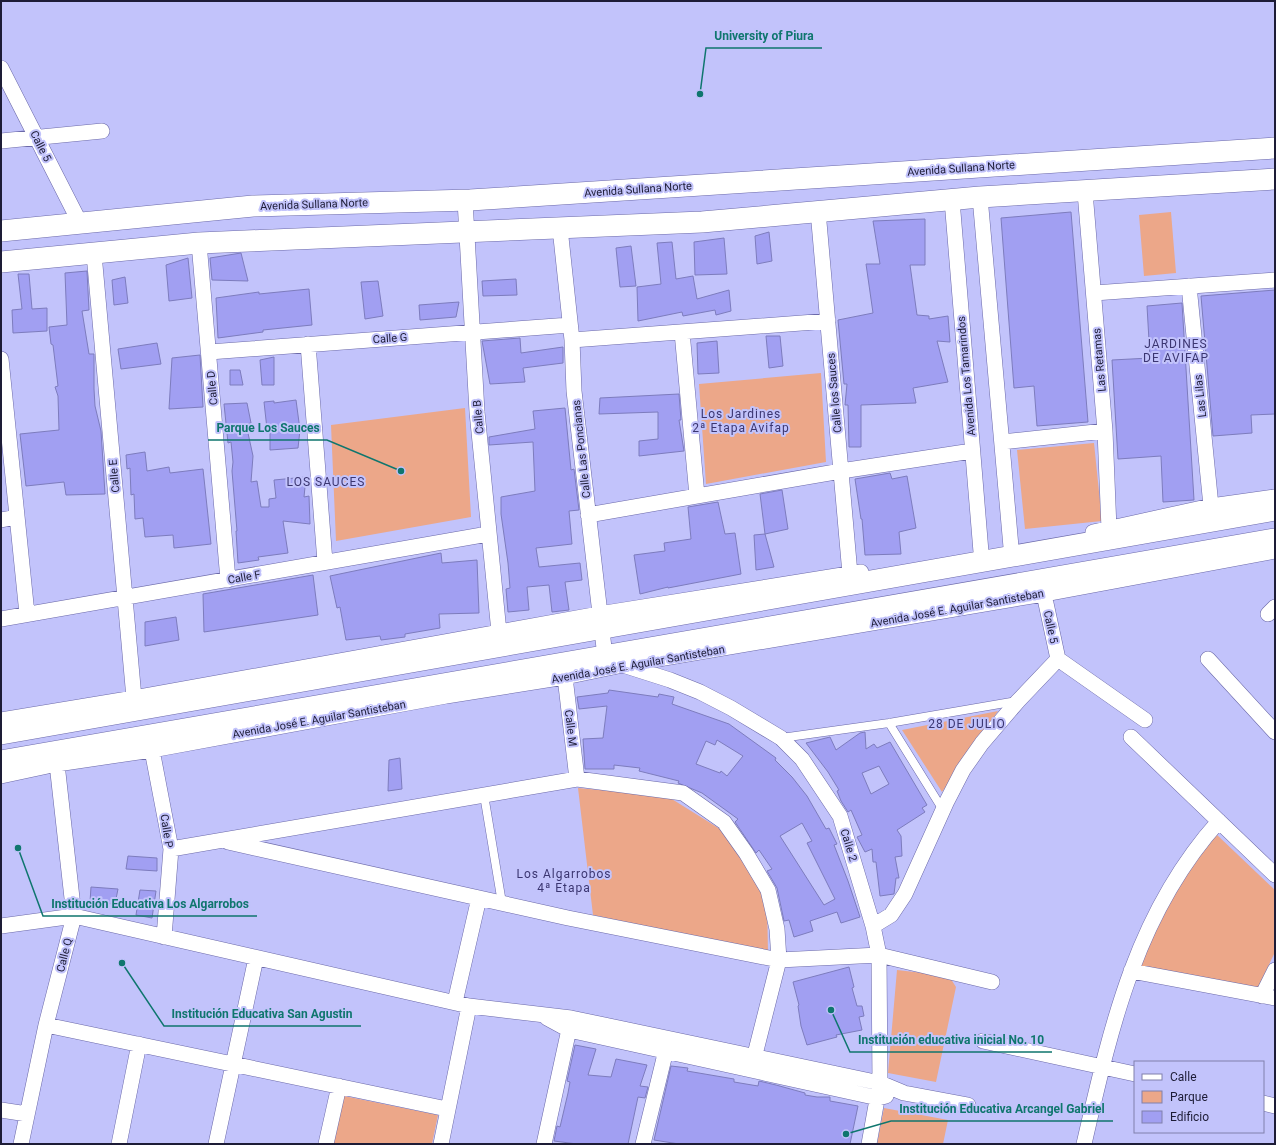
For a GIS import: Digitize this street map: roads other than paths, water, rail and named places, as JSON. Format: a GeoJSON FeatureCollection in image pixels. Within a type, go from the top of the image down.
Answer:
{"type":"FeatureCollection","features":[{"type":"Feature","properties":{"kind":"main road","name":"Avenida Sullana Norte"},"geometry":{"type":"LineString","coordinates":[[1,231],[253,206],[465,200],[1275,148]]}},
{"type":"Feature","properties":{"kind":"main road"},"geometry":{"type":"LineString","coordinates":[[977,167],[980,197]]}},
{"type":"Feature","properties":{"kind":"main road"},"geometry":{"type":"LineString","coordinates":[[949,169],[952,200]]}},
{"type":"Feature","properties":{"kind":"main road"},"geometry":{"type":"LineString","coordinates":[[1,262],[199,244],[702,222],[980,197],[1085,192],[1275,179]]}},
{"type":"Feature","properties":{"kind":"main road"},"geometry":{"type":"LineString","coordinates":[[80,223],[94,254]]}},
{"type":"Feature","properties":{"kind":"main road"},"geometry":{"type":"LineString","coordinates":[[1,734],[600,622],[1275,510]]}},
{"type":"Feature","properties":{"kind":"main road","name":"Avenida José E. Aguilar Santisteban"},"geometry":{"type":"LineString","coordinates":[[1,761],[611,663],[1275,539]]}},
{"type":"Feature","properties":{"kind":"street","name":"Calle 5"},"geometry":{"type":"LineString","coordinates":[[1,68],[80,223]]}},
{"type":"Feature","properties":{"kind":"street"},"geometry":{"type":"LineString","coordinates":[[1,141],[37,139],[102,131]]}},
{"type":"Feature","properties":{"kind":"street","name":"Las Retamas"},"geometry":{"type":"LineString","coordinates":[[1085,192],[1105,431],[1109,529]]}},
{"type":"Feature","properties":{"kind":"street"},"geometry":{"type":"LineString","coordinates":[[980,197],[1011,547]]}},
{"type":"Feature","properties":{"kind":"street","name":"Calle B"},"geometry":{"type":"LineString","coordinates":[[465,200],[472,332],[488,534],[499,632]]}},
{"type":"Feature","properties":{"kind":"street","name":"Avenida Los Tamarindos"},"geometry":{"type":"LineString","coordinates":[[952,200],[981,552]]}},
{"type":"Feature","properties":{"kind":"street","name":"Calle los Sauces"},"geometry":{"type":"LineString","coordinates":[[818,211],[850,574]]}},
{"type":"Feature","properties":{"kind":"street","name":"Calle Las Poncianas"},"geometry":{"type":"LineString","coordinates":[[560,228],[571,333],[574,391],[600,622],[611,663]]}},
{"type":"Feature","properties":{"kind":"street","name":"Calle D"},"geometry":{"type":"LineString","coordinates":[[199,244],[228,580]]}},
{"type":"Feature","properties":{"kind":"street","name":"Calle E"},"geometry":{"type":"LineString","coordinates":[[94,254],[134,698]]}},
{"type":"Feature","properties":{"kind":"street"},"geometry":{"type":"LineString","coordinates":[[1094,294],[1275,280]]}},
{"type":"Feature","properties":{"kind":"street","name":"Las Lilas"},"geometry":{"type":"LineString","coordinates":[[1189,286],[1211,506]]}},
{"type":"Feature","properties":{"kind":"street","name":"Calle G"},"geometry":{"type":"LineString","coordinates":[[209,352],[472,332],[682,332],[828,321]]}},
{"type":"Feature","properties":{"kind":"street"},"geometry":{"type":"LineString","coordinates":[[682,332],[697,496]]}},
{"type":"Feature","properties":{"kind":"street"},"geometry":{"type":"LineString","coordinates":[[308,344],[325,562]]}},
{"type":"Feature","properties":{"kind":"street"},"geometry":{"type":"LineString","coordinates":[[1,359],[2,383],[27,614]]}},
{"type":"Feature","properties":{"kind":"street"},"geometry":{"type":"LineString","coordinates":[[1002,442],[1105,431]]}},
{"type":"Feature","properties":{"kind":"street"},"geometry":{"type":"LineString","coordinates":[[588,515],[841,471],[972,451]]}},
{"type":"Feature","properties":{"kind":"street"},"geometry":{"type":"LineString","coordinates":[[1,720],[134,698],[499,632],[600,622],[850,574],[1109,529],[1211,506],[1275,497]]}},
{"type":"Feature","properties":{"kind":"street"},"geometry":{"type":"LineString","coordinates":[[1,520],[17,517]]}},
{"type":"Feature","properties":{"kind":"street","name":"Calle F"},"geometry":{"type":"LineString","coordinates":[[1,619],[488,534]]}},
{"type":"Feature","properties":{"kind":"street","name":"Avenida José E. Aguilar Santisteban"},"geometry":{"type":"LineString","coordinates":[[1,776],[57,764],[152,750],[446,696],[565,677],[611,663],[1044,594],[1275,551]]}},
{"type":"Feature","properties":{"kind":"street","name":"Calle 5"},"geometry":{"type":"LineString","coordinates":[[1044,594],[1058,659]]}},
{"type":"Feature","properties":{"kind":"street"},"geometry":{"type":"LineString","coordinates":[[873,926],[892,915],[905,894],[963,770],[982,743],[1018,701],[1058,659],[1145,720]]}},
{"type":"Feature","properties":{"kind":"street"},"geometry":{"type":"LineString","coordinates":[[1208,659],[1275,732]]}},
{"type":"Feature","properties":{"kind":"street","name":"Calle 2"},"geometry":{"type":"LineString","coordinates":[[611,663],[670,680],[700,692],[731,708],[781,738],[802,759],[840,816],[873,926],[879,955],[879,1090],[869,1144]]}},
{"type":"Feature","properties":{"kind":"street","name":"Calle M"},"geometry":{"type":"LineString","coordinates":[[565,677],[577,779]]}},
{"type":"Feature","properties":{"kind":"street"},"geometry":{"type":"LineString","coordinates":[[1131,737],[1275,875]]}},
{"type":"Feature","properties":{"kind":"street","name":"Calle P"},"geometry":{"type":"LineString","coordinates":[[152,750],[171,849],[164,937]]}},
{"type":"Feature","properties":{"kind":"street","name":"Calle Q"},"geometry":{"type":"LineString","coordinates":[[21,1144],[46,1025],[74,916],[57,764]]}},
{"type":"Feature","properties":{"kind":"street"},"geometry":{"type":"LineString","coordinates":[[171,849],[577,779],[683,793],[724,822],[746,853],[768,890],[777,929],[779,960],[753,1063]]}},
{"type":"Feature","properties":{"kind":"street"},"geometry":{"type":"LineString","coordinates":[[1084,1144],[1102,1066],[1131,971],[1146,932],[1163,899],[1186,862],[1219,821]]}},
{"type":"Feature","properties":{"kind":"street"},"geometry":{"type":"LineString","coordinates":[[221,840],[502,903],[779,960],[879,955],[992,982]]}},
{"type":"Feature","properties":{"kind":"street"},"geometry":{"type":"LineString","coordinates":[[441,1144],[479,898]]}},
{"type":"Feature","properties":{"kind":"street"},"geometry":{"type":"LineString","coordinates":[[1,926],[74,916],[462,1004],[539,1014],[570,1024],[879,1090],[968,1105]]}},
{"type":"Feature","properties":{"kind":"street"},"geometry":{"type":"LineString","coordinates":[[216,1144],[256,958]]}},
{"type":"Feature","properties":{"kind":"street"},"geometry":{"type":"LineString","coordinates":[[1131,971],[1269,997],[1275,970]]}},
{"type":"Feature","properties":{"kind":"street"},"geometry":{"type":"LineString","coordinates":[[544,1144],[570,1024]]}},
{"type":"Feature","properties":{"kind":"street"},"geometry":{"type":"LineString","coordinates":[[46,1025],[447,1109]]}},
{"type":"Feature","properties":{"kind":"street"},"geometry":{"type":"LineString","coordinates":[[982,1041],[1134,1074]]}},
{"type":"Feature","properties":{"kind":"street"},"geometry":{"type":"LineString","coordinates":[[119,1144],[139,1044]]}},
{"type":"Feature","properties":{"kind":"street"},"geometry":{"type":"LineString","coordinates":[[643,1144],[668,1045]]}},
{"type":"Feature","properties":{"kind":"street"},"geometry":{"type":"LineString","coordinates":[[326,1144],[339,1086]]}},
{"type":"Feature","properties":{"kind":"street"},"geometry":{"type":"LineString","coordinates":[[1264,1103],[1275,1106]]}},
{"type":"Feature","properties":{"kind":"street"},"geometry":{"type":"LineString","coordinates":[[1,1110],[27,1114]]}},
{"type":"Feature","properties":{"kind":"lane"},"geometry":{"type":"LineString","coordinates":[[781,738],[889,723],[1018,701]]}},
{"type":"Feature","properties":{"kind":"lane"},"geometry":{"type":"LineString","coordinates":[[889,723],[943,810]]}},
{"type":"Feature","properties":{"kind":"lane"},"geometry":{"type":"LineString","coordinates":[[484,795],[502,903]]}},
{"type":"Feature","properties":{"kind":"place","name":"University of Piura"},"geometry":{"type":"Point","coordinates":[700,94]}},
{"type":"Feature","properties":{"kind":"place","name":"Parque Los Sauces"},"geometry":{"type":"Point","coordinates":[401,471]}},
{"type":"Feature","properties":{"kind":"place","name":"Institución Educativa Los Algarrobos"},"geometry":{"type":"Point","coordinates":[18,848]}},
{"type":"Feature","properties":{"kind":"place","name":"Institución Educativa San Agustin"},"geometry":{"type":"Point","coordinates":[122,963]}},
{"type":"Feature","properties":{"kind":"place","name":"Institución educativa inicial No. 10"},"geometry":{"type":"Point","coordinates":[831,1010]}},
{"type":"Feature","properties":{"kind":"place","name":"Institución Educativa Arcangel Gabriel"},"geometry":{"type":"Point","coordinates":[846,1134]}},
{"type":"Feature","properties":{"kind":"district","name":"JARDINES DE AVIFAP"},"geometry":{"type":"Point","coordinates":[1176,351]}},
{"type":"Feature","properties":{"kind":"district","name":"Los Jardines 2ª Etapa Avifap"},"geometry":{"type":"Point","coordinates":[741,421]}},
{"type":"Feature","properties":{"kind":"district","name":"LOS SAUCES"},"geometry":{"type":"Point","coordinates":[326,482]}},
{"type":"Feature","properties":{"kind":"district","name":"28 DE JULIO"},"geometry":{"type":"Point","coordinates":[967,724]}},
{"type":"Feature","properties":{"kind":"district","name":"Los Algarrobos 4ª Etapa"},"geometry":{"type":"Point","coordinates":[564,881]}}]}
